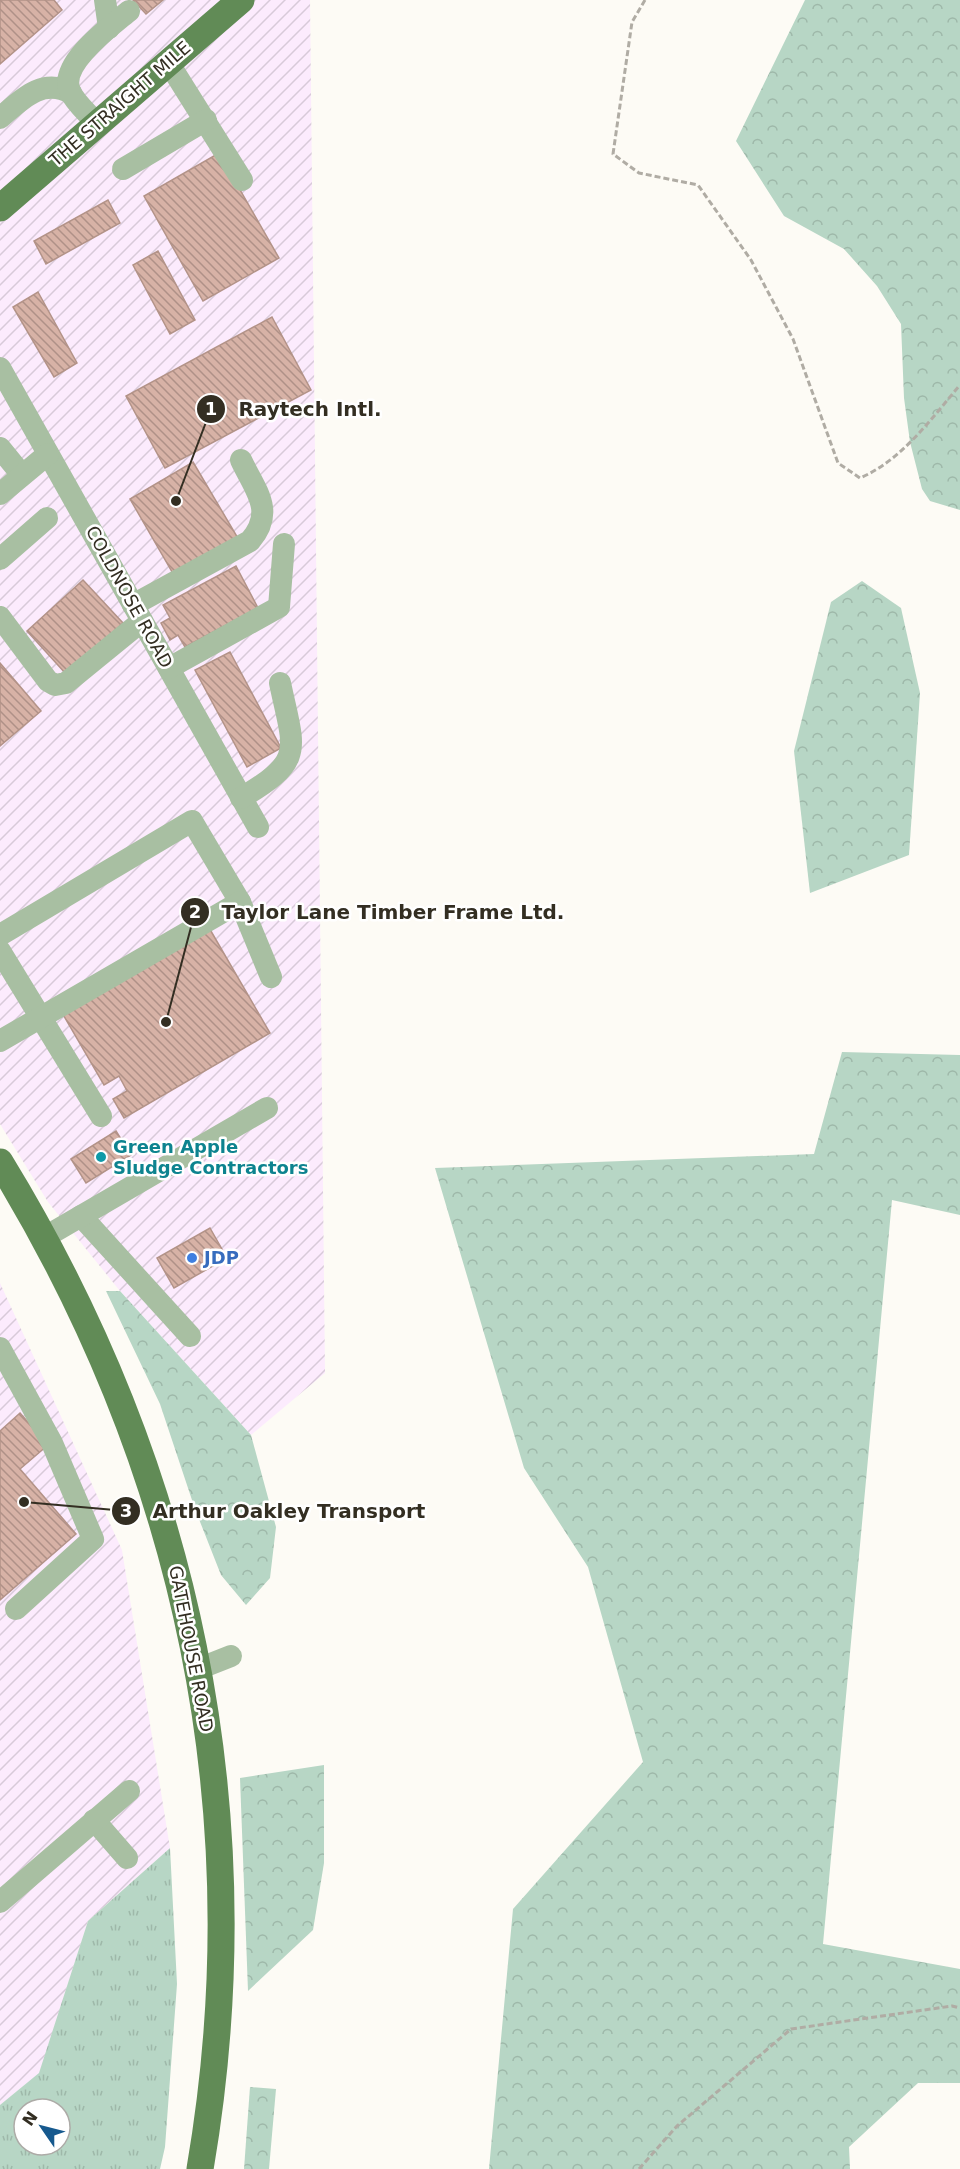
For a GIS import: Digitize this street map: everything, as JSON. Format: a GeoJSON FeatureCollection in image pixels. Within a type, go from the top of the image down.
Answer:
{"type":"FeatureCollection","features":[{"type":"Feature","properties":{"kind":"main road","name":"THE STRAIGHT MILE"},"geometry":{"type":"LineString","coordinates":[[0,208],[241,0]]}},
{"type":"Feature","properties":{"kind":"main road","name":"GATEHOUSE ROAD"},"geometry":{"type":"LineString","coordinates":[[0,1164],[45,1237],[94,1337],[159,1508],[181,1589],[198,1669],[217,1801],[221,1873],[219,2012],[213,2094],[200,2169]]}},
{"type":"Feature","properties":{"kind":"street"},"geometry":{"type":"LineString","coordinates":[[105,0],[109,28]]}},
{"type":"Feature","properties":{"kind":"street"},"geometry":{"type":"LineString","coordinates":[[71,93],[68,83],[71,70],[91,43],[129,11]]}},
{"type":"Feature","properties":{"kind":"street"},"geometry":{"type":"LineString","coordinates":[[168,62],[242,180]]}},
{"type":"Feature","properties":{"kind":"street"},"geometry":{"type":"LineString","coordinates":[[0,118],[39,88],[62,88],[71,93],[97,124]]}},
{"type":"Feature","properties":{"kind":"street"},"geometry":{"type":"LineString","coordinates":[[123,169],[206,120]]}},
{"type":"Feature","properties":{"kind":"street","name":"COLDNOSE ROAD"},"geometry":{"type":"LineString","coordinates":[[0,368],[258,827]]}},
{"type":"Feature","properties":{"kind":"street"},"geometry":{"type":"LineString","coordinates":[[0,448],[22,475]]}},
{"type":"Feature","properties":{"kind":"street"},"geometry":{"type":"LineString","coordinates":[[0,494],[48,454]]}},
{"type":"Feature","properties":{"kind":"street"},"geometry":{"type":"LineString","coordinates":[[0,617],[48,681],[56,685],[66,683],[138,613],[250,541],[261,528],[264,514],[262,502],[241,460]]}},
{"type":"Feature","properties":{"kind":"street"},"geometry":{"type":"LineString","coordinates":[[0,559],[47,518]]}},
{"type":"Feature","properties":{"kind":"street"},"geometry":{"type":"LineString","coordinates":[[169,668],[279,607],[284,544]]}},
{"type":"Feature","properties":{"kind":"street"},"geometry":{"type":"LineString","coordinates":[[241,798],[272,780],[289,759],[291,746],[289,728],[280,683]]}},
{"type":"Feature","properties":{"kind":"street"},"geometry":{"type":"LineString","coordinates":[[0,935],[192,821],[240,902],[271,978]]}},
{"type":"Feature","properties":{"kind":"street"},"geometry":{"type":"LineString","coordinates":[[0,1041],[240,902]]}},
{"type":"Feature","properties":{"kind":"street"},"geometry":{"type":"LineString","coordinates":[[0,951],[101,1116]]}},
{"type":"Feature","properties":{"kind":"street"},"geometry":{"type":"LineString","coordinates":[[45,1237],[267,1108]]}},
{"type":"Feature","properties":{"kind":"street"},"geometry":{"type":"LineString","coordinates":[[81,1216],[190,1336]]}},
{"type":"Feature","properties":{"kind":"street"},"geometry":{"type":"LineString","coordinates":[[0,1348],[52,1443],[93,1539],[16,1609]]}},
{"type":"Feature","properties":{"kind":"street"},"geometry":{"type":"LineString","coordinates":[[198,1669],[231,1656]]}},
{"type":"Feature","properties":{"kind":"street"},"geometry":{"type":"LineString","coordinates":[[0,1902],[129,1791]]}},
{"type":"Feature","properties":{"kind":"street"},"geometry":{"type":"LineString","coordinates":[[94,1821],[127,1858]]}},
{"type":"Feature","properties":{"kind":"path"},"geometry":{"type":"LineString","coordinates":[[645,0],[632,22],[613,154],[639,173],[698,185],[751,260],[793,339],[838,463],[860,478],[879,470],[920,433],[960,385]]}},
{"type":"Feature","properties":{"kind":"path"},"geometry":{"type":"LineString","coordinates":[[639,2169],[677,2126],[790,2029],[952,2006],[960,2008]]}},
{"type":"Feature","properties":{"kind":"shaded area"},"geometry":{"type":"Polygon","coordinates":[[[0,0],[310,0],[325,1373],[251,1435],[120,1291],[48,1202],[0,1124],[0,0]]]}},
{"type":"Feature","properties":{"kind":"shaded area"},"geometry":{"type":"Polygon","coordinates":[[[0,1283],[122,1550],[170,1848],[88,1921],[39,2074],[0,2105],[0,1283]]]}},
{"type":"Feature","properties":{"kind":"green space"},"geometry":{"type":"Polygon","coordinates":[[[805,0],[960,0],[960,510],[930,501],[922,489],[910,442],[904,398],[901,324],[877,286],[844,249],[784,216],[736,141],[805,0]]]}},
{"type":"Feature","properties":{"kind":"green space"},"geometry":{"type":"Polygon","coordinates":[[[862,581],[901,608],[920,693],[909,855],[810,893],[794,751],[831,602],[862,581]]]}},
{"type":"Feature","properties":{"kind":"green space"},"geometry":{"type":"Polygon","coordinates":[[[842,1052],[960,1055],[960,1215],[892,1200],[823,1944],[960,1969],[960,2083],[918,2083],[849,2147],[850,2169],[489,2169],[513,1909],[643,1762],[588,1567],[524,1468],[435,1168],[814,1154],[842,1052]]]}},
{"type":"Feature","properties":{"kind":"green space"},"geometry":{"type":"Polygon","coordinates":[[[106,1291],[120,1291],[251,1435],[276,1527],[270,1578],[246,1605],[221,1575],[195,1509],[160,1404],[106,1291]]]}},
{"type":"Feature","properties":{"kind":"green space"},"geometry":{"type":"Polygon","coordinates":[[[324,1765],[324,1863],[313,1930],[248,1991],[240,1778],[324,1765]]]}},
{"type":"Feature","properties":{"kind":"green space"},"geometry":{"type":"Polygon","coordinates":[[[170,1848],[177,1984],[165,2147],[160,2169],[0,2169],[0,2105],[39,2073],[88,1921],[170,1848]]]}},
{"type":"Feature","properties":{"kind":"green space"},"geometry":{"type":"Polygon","coordinates":[[[250,2087],[276,2089],[269,2169],[244,2169],[250,2087]]]}},
{"type":"Feature","properties":{"kind":"building"},"geometry":{"type":"Polygon","coordinates":[[[0,0],[54,0],[62,10],[0,64],[0,0]]]}},
{"type":"Feature","properties":{"kind":"building"},"geometry":{"type":"Polygon","coordinates":[[[133,0],[163,0],[146,14],[133,0]]]}},
{"type":"Feature","properties":{"kind":"building"},"geometry":{"type":"Polygon","coordinates":[[[219,153],[279,258],[203,301],[144,196],[219,153]]]}},
{"type":"Feature","properties":{"kind":"building"},"geometry":{"type":"Polygon","coordinates":[[[108,200],[120,223],[46,264],[34,241],[108,200]]]}},
{"type":"Feature","properties":{"kind":"building"},"geometry":{"type":"Polygon","coordinates":[[[158,251],[195,320],[170,334],[133,265],[158,251]]]}},
{"type":"Feature","properties":{"kind":"building"},"geometry":{"type":"Polygon","coordinates":[[[38,292],[77,363],[54,377],[13,307],[38,292]]]}},
{"type":"Feature","properties":{"kind":"building"},"geometry":{"type":"Polygon","coordinates":[[[272,317],[311,390],[165,468],[126,396],[272,317]]]}},
{"type":"Feature","properties":{"kind":"building"},"geometry":{"type":"Polygon","coordinates":[[[193,462],[239,540],[175,577],[130,499],[193,462]]]}},
{"type":"Feature","properties":{"kind":"building"},"geometry":{"type":"Polygon","coordinates":[[[236,566],[258,608],[185,647],[178,635],[170,640],[161,623],[170,618],[163,605],[236,566]]]}},
{"type":"Feature","properties":{"kind":"building"},"geometry":{"type":"Polygon","coordinates":[[[83,580],[123,623],[66,674],[27,631],[83,580]]]}},
{"type":"Feature","properties":{"kind":"building"},"geometry":{"type":"Polygon","coordinates":[[[230,652],[281,748],[247,767],[195,670],[230,652]]]}},
{"type":"Feature","properties":{"kind":"building"},"geometry":{"type":"Polygon","coordinates":[[[0,663],[41,711],[0,746],[0,663]]]}},
{"type":"Feature","properties":{"kind":"building"},"geometry":{"type":"Polygon","coordinates":[[[208,926],[270,1033],[124,1118],[113,1099],[127,1091],[119,1076],[104,1085],[61,1011],[208,926]]]}},
{"type":"Feature","properties":{"kind":"building","name":"Green Apple Sludge Contractors"},"geometry":{"type":"Polygon","coordinates":[[[116,1131],[131,1155],[86,1183],[71,1159],[116,1131]]]}},
{"type":"Feature","properties":{"kind":"building","name":"JDP"},"geometry":{"type":"Polygon","coordinates":[[[210,1228],[227,1258],[174,1288],[157,1258],[210,1228]]]}},
{"type":"Feature","properties":{"kind":"building"},"geometry":{"type":"Polygon","coordinates":[[[20,1413],[48,1445],[20,1469],[76,1534],[0,1600],[0,1431],[20,1413]]]}},
{"type":"Feature","properties":{"kind":"place","name":"Raytech Intl."},"geometry":{"type":"Point","coordinates":[176,501]}},
{"type":"Feature","properties":{"kind":"place","name":"Taylor Lane Timber Frame Ltd."},"geometry":{"type":"Point","coordinates":[166,1022]}},
{"type":"Feature","properties":{"kind":"place","name":"Green Apple Sludge Contractors"},"geometry":{"type":"Point","coordinates":[101,1157]}},
{"type":"Feature","properties":{"kind":"place","name":"JDP"},"geometry":{"type":"Point","coordinates":[192,1258]}},
{"type":"Feature","properties":{"kind":"place","name":"Arthur Oakley Transport"},"geometry":{"type":"Point","coordinates":[24,1502]}}]}
